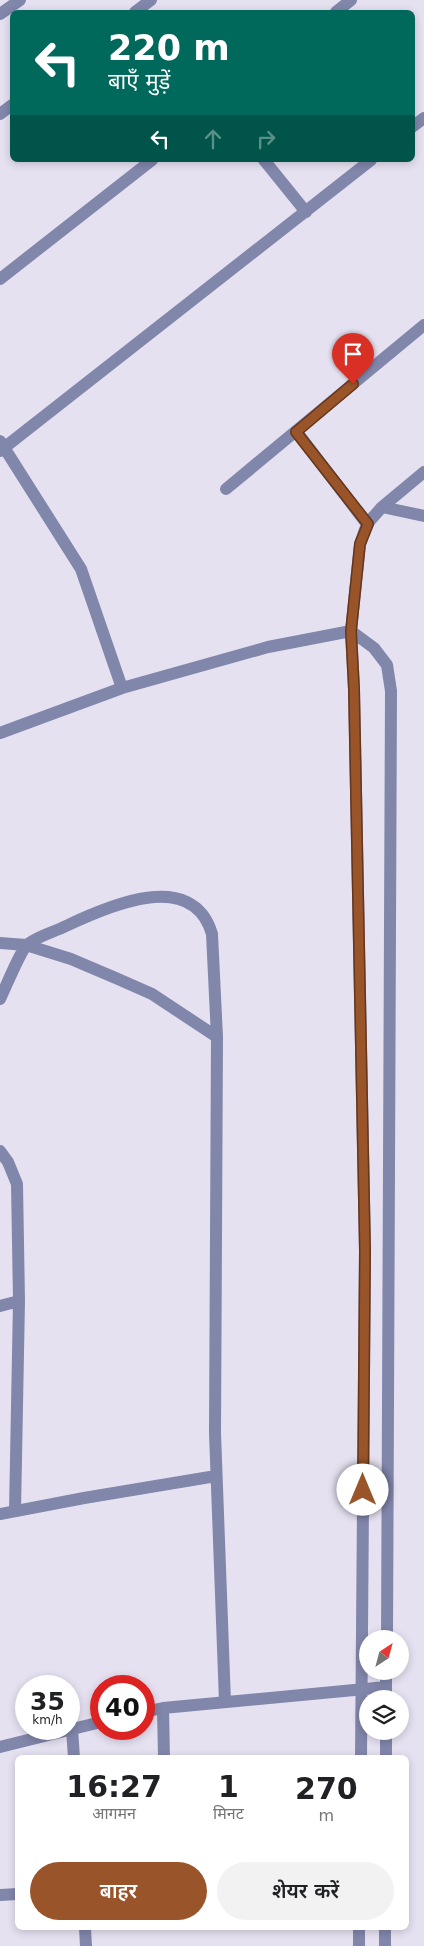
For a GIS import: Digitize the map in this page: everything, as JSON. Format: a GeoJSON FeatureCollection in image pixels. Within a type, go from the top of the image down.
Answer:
{"type":"FeatureCollection","features":[{"type":"Feature","properties":{"kind":"street"},"geometry":{"type":"LineString","coordinates":[[0,14],[20,0]]}},
{"type":"Feature","properties":{"kind":"street"},"geometry":{"type":"LineString","coordinates":[[339,10],[352,0]]}},
{"type":"Feature","properties":{"kind":"street"},"geometry":{"type":"LineString","coordinates":[[0,279],[149,162]]}},
{"type":"Feature","properties":{"kind":"street"},"geometry":{"type":"LineString","coordinates":[[266,162],[306,212]]}},
{"type":"Feature","properties":{"kind":"street"},"geometry":{"type":"LineString","coordinates":[[122,688],[81,569],[2,447],[368,162]]}},
{"type":"Feature","properties":{"kind":"street"},"geometry":{"type":"LineString","coordinates":[[226,489],[424,325]]}},
{"type":"Feature","properties":{"kind":"street"},"geometry":{"type":"LineString","coordinates":[[296,432],[368,524]]}},
{"type":"Feature","properties":{"kind":"street"},"geometry":{"type":"LineString","coordinates":[[361,1690],[365,1251],[354,689],[351,631],[360,544],[368,524],[382,507],[424,472]]}},
{"type":"Feature","properties":{"kind":"street"},"geometry":{"type":"LineString","coordinates":[[382,507],[424,516]]}},
{"type":"Feature","properties":{"kind":"street"},"geometry":{"type":"LineString","coordinates":[[0,732],[122,688],[268,647],[351,631],[374,648],[387,665],[392,691],[387,1630]]}},
{"type":"Feature","properties":{"kind":"street"},"geometry":{"type":"LineString","coordinates":[[0,999],[26,945],[100,910],[146,898],[166,897],[183,900],[197,908],[208,920],[212,934],[218,1037],[215,1423],[225,1702]]}},
{"type":"Feature","properties":{"kind":"street"},"geometry":{"type":"LineString","coordinates":[[0,942],[26,945],[70,959],[152,994],[218,1037]]}},
{"type":"Feature","properties":{"kind":"street"},"geometry":{"type":"LineString","coordinates":[[0,1151],[8,1162],[17,1184],[19,1301],[15,1511]]}},
{"type":"Feature","properties":{"kind":"street"},"geometry":{"type":"LineString","coordinates":[[0,1306],[19,1301]]}},
{"type":"Feature","properties":{"kind":"street"},"geometry":{"type":"LineString","coordinates":[[0,1514],[216,1476]]}},
{"type":"Feature","properties":{"kind":"street"},"geometry":{"type":"LineString","coordinates":[[155,1710],[359,1690]]}},
{"type":"Feature","properties":{"kind":"street"},"geometry":{"type":"LineString","coordinates":[[163,1708],[164,1755]]}},
{"type":"Feature","properties":{"kind":"street"},"geometry":{"type":"LineString","coordinates":[[0,1746],[25,1740]]}},
{"type":"Feature","properties":{"kind":"street"},"geometry":{"type":"LineString","coordinates":[[73,1740],[74,1755]]}},
{"type":"Feature","properties":{"kind":"street"},"geometry":{"type":"LineString","coordinates":[[360,1740],[360,1755]]}},
{"type":"Feature","properties":{"kind":"street"},"geometry":{"type":"LineString","coordinates":[[386,1740],[386,1755]]}},
{"type":"Feature","properties":{"kind":"street"},"geometry":{"type":"LineString","coordinates":[[0,1896],[15,1894]]}},
{"type":"Feature","properties":{"kind":"street"},"geometry":{"type":"LineString","coordinates":[[85,1930],[86,1946]]}},
{"type":"Feature","properties":{"kind":"street"},"geometry":{"type":"LineString","coordinates":[[359,1930],[359,1946]]}},
{"type":"Feature","properties":{"kind":"street"},"geometry":{"type":"LineString","coordinates":[[385,1930],[385,1946]]}},
{"type":"Feature","properties":{"kind":"route"},"geometry":{"type":"LineString","coordinates":[[353,384],[296,432],[368,524],[360,544],[351,631],[354,689],[365,1251],[363,1490]]}}]}
